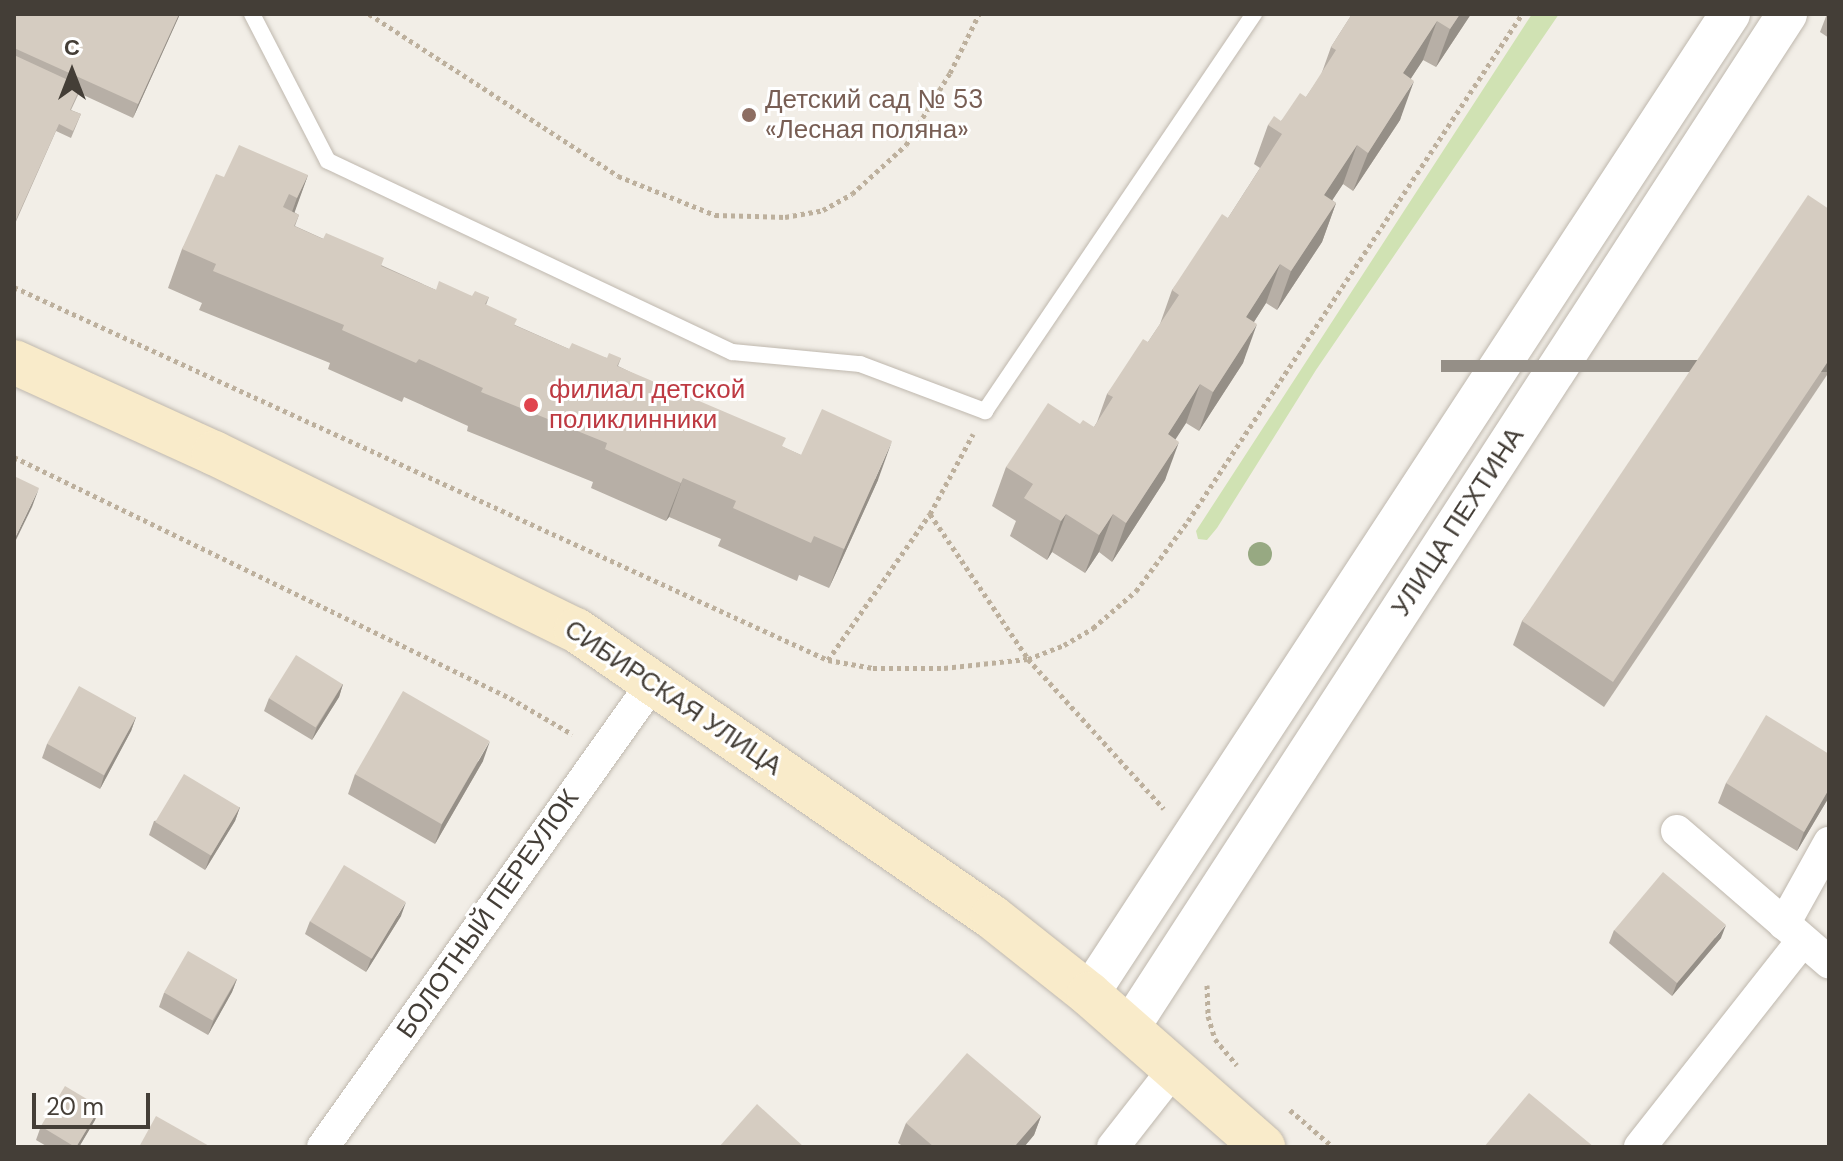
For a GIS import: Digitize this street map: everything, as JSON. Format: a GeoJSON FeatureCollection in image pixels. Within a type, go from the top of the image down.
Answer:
{"type":"FeatureCollection","features":[{"type":"Feature","properties":{"kind":"main road","name":"СИБИРСКАЯ УЛИЦА"},"geometry":{"type":"LineString","coordinates":[[14,362],[214,453],[576,630],[992,917],[1089,994],[1263,1147]]}},
{"type":"Feature","properties":{"kind":"street","name":"УЛИЦА ПЕХТИНА"},"geometry":{"type":"LineString","coordinates":[[1089,994],[1730,14]]}},
{"type":"Feature","properties":{"kind":"street","name":"УЛИЦА ПЕХТИНА"},"geometry":{"type":"LineString","coordinates":[[1128,1030],[1787,14]]}},
{"type":"Feature","properties":{"kind":"street","name":"БОЛОТНЫЙ ПЕРЕУЛОК"},"geometry":{"type":"LineString","coordinates":[[323,1147],[654,681]]}},
{"type":"Feature","properties":{"kind":"street"},"geometry":{"type":"LineString","coordinates":[[1677,831],[1829,962]]}},
{"type":"Feature","properties":{"kind":"street"},"geometry":{"type":"LineString","coordinates":[[1640,1147],[1794,932],[1829,843]]}},
{"type":"Feature","properties":{"kind":"street"},"geometry":{"type":"LineString","coordinates":[[1113,1147],[1174,1069]]}},
{"type":"Feature","properties":{"kind":"lane"},"geometry":{"type":"LineString","coordinates":[[252,14],[328,161],[732,352],[860,364],[985,411],[1254,14]]}},
{"type":"Feature","properties":{"kind":"path"},"geometry":{"type":"LineString","coordinates":[[369,14],[618,176],[715,215],[785,217],[823,210],[852,194],[906,145],[950,73],[979,14]]}},
{"type":"Feature","properties":{"kind":"path"},"geometry":{"type":"LineString","coordinates":[[14,287],[828,660],[873,668],[944,668],[1028,659],[1093,628],[1136,591],[1188,521],[1522,14]]}},
{"type":"Feature","properties":{"kind":"path"},"geometry":{"type":"LineString","coordinates":[[828,660],[930,514],[985,411]]}},
{"type":"Feature","properties":{"kind":"path"},"geometry":{"type":"LineString","coordinates":[[14,457],[510,698],[604,752]]}},
{"type":"Feature","properties":{"kind":"path"},"geometry":{"type":"LineString","coordinates":[[930,514],[1028,659]]}},
{"type":"Feature","properties":{"kind":"green space"},"geometry":{"type":"Polygon","coordinates":[[[1532,14],[1559,14],[1316,370],[1217,528],[1207,540],[1198,539],[1196,531],[1532,14]]]}},
{"type":"Feature","properties":{"kind":"building"},"geometry":{"type":"Polygon","coordinates":[[[14,14],[179,14],[138,104],[14,48],[14,14]]]}},
{"type":"Feature","properties":{"kind":"building"},"geometry":{"type":"Polygon","coordinates":[[[1352,14],[1460,14],[1450,29],[1437,21],[1403,73],[1414,81],[1368,153],[1357,145],[1324,195],[1336,203],[1291,271],[1280,264],[1246,317],[1257,324],[1213,392],[1200,384],[1168,434],[1179,442],[1126,523],[1113,514],[1099,535],[1066,514],[1061,521],[1024,498],[1033,484],[1006,467],[1048,403],[1080,424],[1083,420],[1094,427],[1113,397],[1107,394],[1143,339],[1148,342],[1179,295],[1172,290],[1222,214],[1228,218],[1282,134],[1268,125],[1274,116],[1281,121],[1300,93],[1306,97],[1336,50],[1331,47],[1352,14]]]}},
{"type":"Feature","properties":{"kind":"building"},"geometry":{"type":"Polygon","coordinates":[[[14,55],[81,86],[70,110],[81,114],[73,131],[59,124],[14,224],[14,55]]]}},
{"type":"Feature","properties":{"kind":"building"},"geometry":{"type":"Polygon","coordinates":[[[239,145],[308,175],[297,198],[289,194],[283,207],[299,215],[294,226],[323,239],[326,233],[384,258],[381,266],[436,290],[439,281],[472,296],[475,291],[489,297],[485,304],[517,319],[514,325],[569,349],[572,343],[607,358],[609,353],[621,358],[617,366],[786,438],[782,446],[801,455],[822,409],[892,441],[844,549],[814,536],[811,543],[733,508],[736,501],[683,478],[681,483],[605,449],[607,443],[481,392],[483,388],[419,359],[416,363],[342,330],[344,325],[213,271],[216,264],[182,249],[216,174],[224,177],[239,145]]]}},
{"type":"Feature","properties":{"kind":"building"},"geometry":{"type":"Polygon","coordinates":[[[1808,195],[1829,209],[1829,360],[1613,682],[1522,621],[1808,195]]]}},
{"type":"Feature","properties":{"kind":"building"},"geometry":{"type":"Polygon","coordinates":[[[14,476],[39,488],[14,540],[14,476]]]}},
{"type":"Feature","properties":{"kind":"building"},"geometry":{"type":"Polygon","coordinates":[[[296,655],[343,684],[316,727],[269,698],[296,655]]]}},
{"type":"Feature","properties":{"kind":"building"},"geometry":{"type":"Polygon","coordinates":[[[79,686],[136,718],[104,775],[47,744],[79,686]]]}},
{"type":"Feature","properties":{"kind":"building"},"geometry":{"type":"Polygon","coordinates":[[[403,691],[490,741],[442,824],[355,774],[403,691]]]}},
{"type":"Feature","properties":{"kind":"building"},"geometry":{"type":"Polygon","coordinates":[[[1766,715],[1829,754],[1829,789],[1804,832],[1726,783],[1766,715]]]}},
{"type":"Feature","properties":{"kind":"building"},"geometry":{"type":"Polygon","coordinates":[[[184,774],[240,807],[211,855],[155,822],[184,774]]]}},
{"type":"Feature","properties":{"kind":"building"},"geometry":{"type":"Polygon","coordinates":[[[344,865],[406,902],[372,959],[310,922],[344,865]]]}},
{"type":"Feature","properties":{"kind":"building"},"geometry":{"type":"Polygon","coordinates":[[[1663,872],[1726,925],[1677,983],[1614,930],[1663,872]]]}},
{"type":"Feature","properties":{"kind":"building"},"geometry":{"type":"Polygon","coordinates":[[[188,951],[236,979],[212,1021],[164,993],[188,951]]]}},
{"type":"Feature","properties":{"kind":"building"},"geometry":{"type":"Polygon","coordinates":[[[967,1053],[1041,1116],[1014,1147],[934,1147],[906,1123],[967,1053]]]}},
{"type":"Feature","properties":{"kind":"building"},"geometry":{"type":"Polygon","coordinates":[[[65,1086],[100,1107],[76,1147],[41,1126],[65,1086]]]}},
{"type":"Feature","properties":{"kind":"building"},"geometry":{"type":"Polygon","coordinates":[[[1529,1093],[1594,1147],[1484,1147],[1529,1093]]]}},
{"type":"Feature","properties":{"kind":"building"},"geometry":{"type":"Polygon","coordinates":[[[757,1104],[804,1147],[719,1147],[757,1104]]]}},
{"type":"Feature","properties":{"kind":"building"},"geometry":{"type":"Polygon","coordinates":[[[156,1116],[211,1147],[139,1147],[156,1116]]]}},
{"type":"Feature","properties":{"kind":"place","name":"Детский сад № 53 «Лесная поляна»"},"geometry":{"type":"Point","coordinates":[749,115]}},
{"type":"Feature","properties":{"kind":"place","name":"филиал детской поликлинники"},"geometry":{"type":"Point","coordinates":[531,405]}}]}
